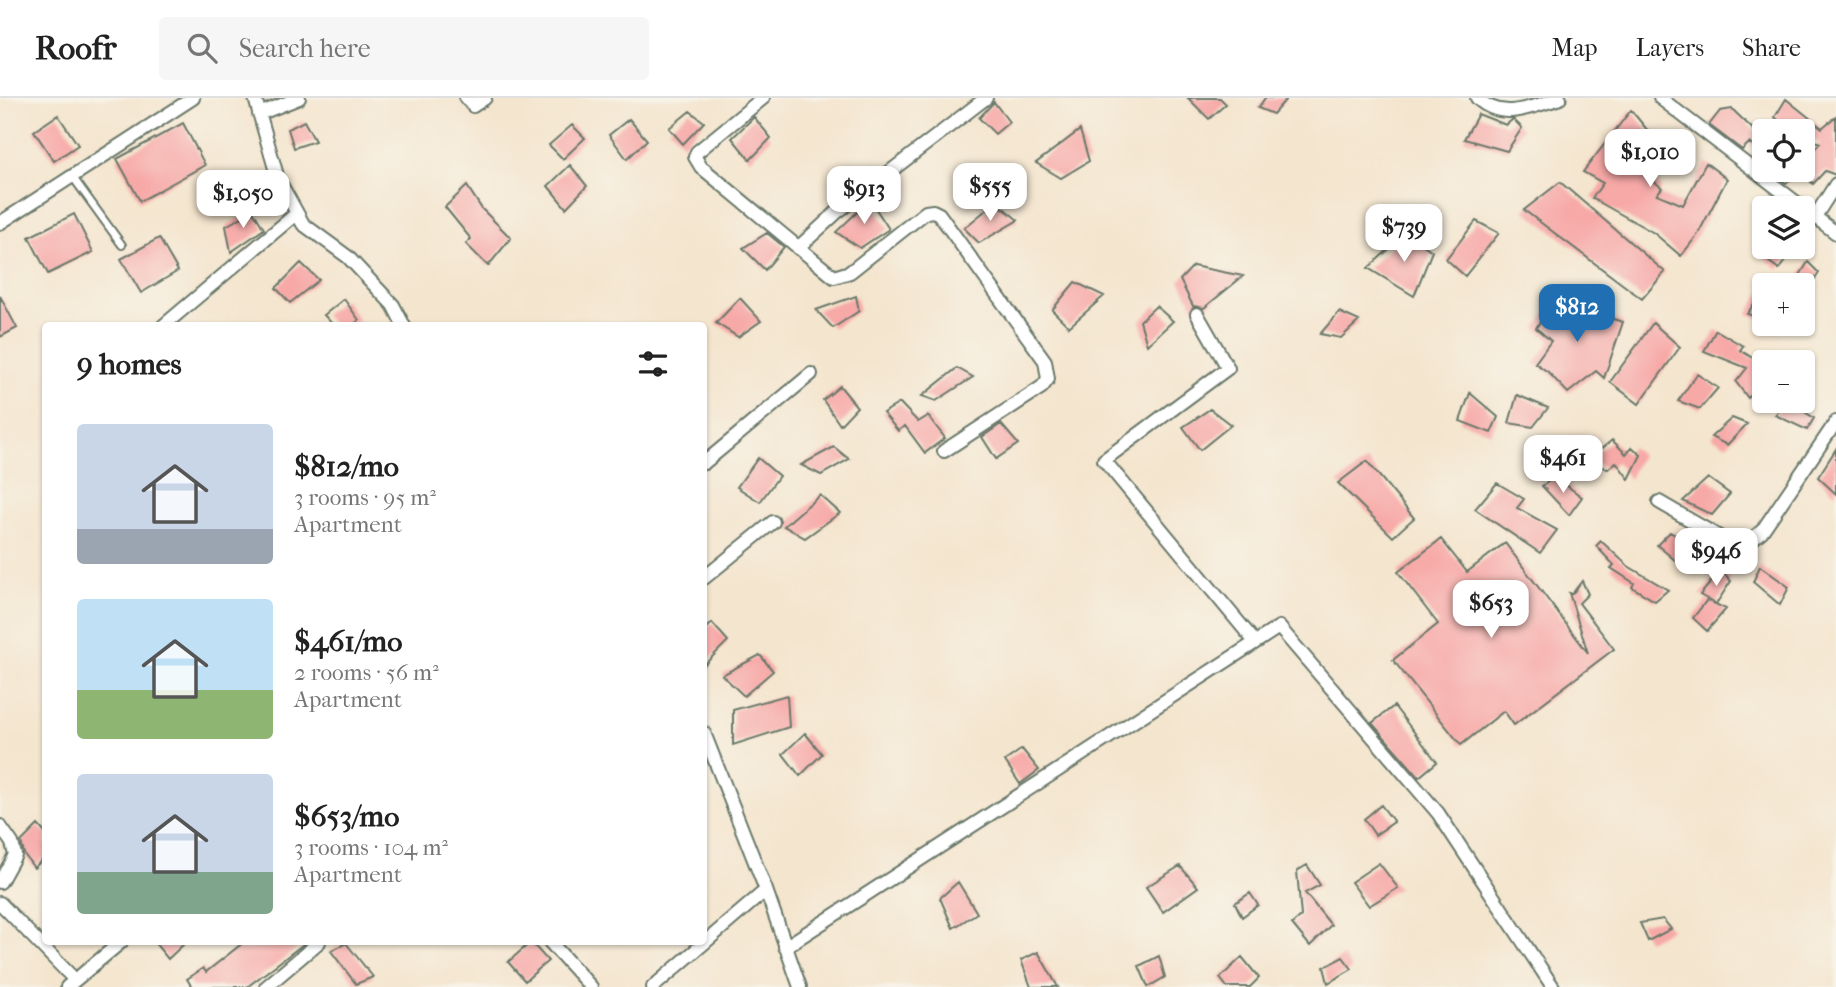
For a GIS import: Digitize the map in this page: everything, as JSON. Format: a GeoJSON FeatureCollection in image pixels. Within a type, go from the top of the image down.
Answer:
{"type":"FeatureCollection","features":[{"type":"Feature","properties":{"kind":"street"},"geometry":{"type":"LineString","coordinates":[[0,223],[193,98]]}},
{"type":"Feature","properties":{"kind":"street"},"geometry":{"type":"LineString","coordinates":[[255,98],[278,179],[303,224],[348,257],[393,305],[402,322]]}},
{"type":"Feature","properties":{"kind":"street"},"geometry":{"type":"LineString","coordinates":[[259,114],[299,98]]}},
{"type":"Feature","properties":{"kind":"street"},"geometry":{"type":"LineString","coordinates":[[466,98],[473,106],[485,98]]}},
{"type":"Feature","properties":{"kind":"street"},"geometry":{"type":"LineString","coordinates":[[763,98],[697,152],[695,157],[701,167],[829,276],[839,277],[926,212],[933,211],[944,218],[1045,361],[1048,372],[1042,387],[944,451]]}},
{"type":"Feature","properties":{"kind":"street"},"geometry":{"type":"LineString","coordinates":[[798,248],[835,213],[986,98]]}},
{"type":"Feature","properties":{"kind":"street"},"geometry":{"type":"LineString","coordinates":[[1476,98],[1486,107],[1514,113],[1560,98]]}},
{"type":"Feature","properties":{"kind":"street"},"geometry":{"type":"LineString","coordinates":[[1660,98],[1816,215],[1836,233]]}},
{"type":"Feature","properties":{"kind":"street"},"geometry":{"type":"LineString","coordinates":[[1816,215],[1836,184]]}},
{"type":"Feature","properties":{"kind":"street"},"geometry":{"type":"LineString","coordinates":[[168,322],[297,213]]}},
{"type":"Feature","properties":{"kind":"street"},"geometry":{"type":"LineString","coordinates":[[1197,314],[1228,368],[1104,460],[1255,642]]}},
{"type":"Feature","properties":{"kind":"street"},"geometry":{"type":"LineString","coordinates":[[707,461],[811,374]]}},
{"type":"Feature","properties":{"kind":"street"},"geometry":{"type":"LineString","coordinates":[[1660,502],[1728,542],[1745,545],[1762,531],[1836,422]]}},
{"type":"Feature","properties":{"kind":"street"},"geometry":{"type":"LineString","coordinates":[[707,576],[773,522]]}},
{"type":"Feature","properties":{"kind":"street"},"geometry":{"type":"LineString","coordinates":[[785,947],[1279,626],[1438,813],[1553,987]]}},
{"type":"Feature","properties":{"kind":"street"},"geometry":{"type":"LineString","coordinates":[[707,741],[766,890],[800,987]]}},
{"type":"Feature","properties":{"kind":"street"},"geometry":{"type":"LineString","coordinates":[[0,826],[12,842],[15,855],[0,882]]}},
{"type":"Feature","properties":{"kind":"street"},"geometry":{"type":"LineString","coordinates":[[707,941],[766,890]]}},
{"type":"Feature","properties":{"kind":"street"},"geometry":{"type":"LineString","coordinates":[[0,903],[71,983],[117,945]]}},
{"type":"Feature","properties":{"kind":"street"},"geometry":{"type":"LineString","coordinates":[[266,987],[315,945]]}},
{"type":"Feature","properties":{"kind":"street"},"geometry":{"type":"LineString","coordinates":[[553,945],[591,987]]}},
{"type":"Feature","properties":{"kind":"street"},"geometry":{"type":"LineString","coordinates":[[653,987],[702,945]]}},
{"type":"Feature","properties":{"kind":"lane"},"geometry":{"type":"LineString","coordinates":[[72,176],[122,245]]}},
{"type":"Feature","properties":{"kind":"building"},"geometry":{"type":"Polygon","coordinates":[[[1188,98],[1220,98],[1226,104],[1209,119],[1188,98]]]}},
{"type":"Feature","properties":{"kind":"building"},"geometry":{"type":"Polygon","coordinates":[[[1265,98],[1287,98],[1273,114],[1258,108],[1265,98]]]}},
{"type":"Feature","properties":{"kind":"building"},"geometry":{"type":"Polygon","coordinates":[[[1786,99],[1811,119],[1777,119],[1775,117],[1786,99]]]}},
{"type":"Feature","properties":{"kind":"building"},"geometry":{"type":"Polygon","coordinates":[[[994,102],[1009,122],[995,134],[979,118],[994,102]]]}},
{"type":"Feature","properties":{"kind":"building"},"geometry":{"type":"Polygon","coordinates":[[[1732,109],[1752,128],[1752,145],[1749,143],[1742,150],[1709,125],[1720,111],[1732,109]]]}},
{"type":"Feature","properties":{"kind":"building"},"geometry":{"type":"Polygon","coordinates":[[[1631,110],[1653,137],[1632,162],[1662,188],[1657,194],[1683,205],[1706,163],[1727,179],[1698,234],[1681,256],[1654,233],[1592,198],[1603,183],[1583,172],[1631,110]]]}},
{"type":"Feature","properties":{"kind":"building"},"geometry":{"type":"Polygon","coordinates":[[[690,111],[704,122],[683,144],[669,128],[690,111]]]}},
{"type":"Feature","properties":{"kind":"building"},"geometry":{"type":"Polygon","coordinates":[[[1478,114],[1506,125],[1513,119],[1522,128],[1507,151],[1464,139],[1478,114]]]}},
{"type":"Feature","properties":{"kind":"building"},"geometry":{"type":"Polygon","coordinates":[[[58,115],[78,145],[54,161],[34,131],[58,115]]]}},
{"type":"Feature","properties":{"kind":"building"},"geometry":{"type":"Polygon","coordinates":[[[1836,116],[1836,175],[1825,171],[1815,182],[1815,148],[1820,143],[1815,141],[1815,122],[1822,128],[1836,116]]]}},
{"type":"Feature","properties":{"kind":"building"},"geometry":{"type":"Polygon","coordinates":[[[754,117],[771,138],[750,160],[732,138],[754,117]]]}},
{"type":"Feature","properties":{"kind":"building"},"geometry":{"type":"Polygon","coordinates":[[[629,119],[647,140],[627,159],[609,135],[629,119]]]}},
{"type":"Feature","properties":{"kind":"building"},"geometry":{"type":"Polygon","coordinates":[[[304,121],[315,141],[294,148],[288,129],[304,121]]]}},
{"type":"Feature","properties":{"kind":"building"},"geometry":{"type":"Polygon","coordinates":[[[183,123],[205,165],[140,201],[117,159],[183,123]]]}},
{"type":"Feature","properties":{"kind":"building"},"geometry":{"type":"Polygon","coordinates":[[[572,125],[585,138],[563,159],[549,145],[572,125]]]}},
{"type":"Feature","properties":{"kind":"building"},"geometry":{"type":"Polygon","coordinates":[[[1080,130],[1089,161],[1061,178],[1036,163],[1080,130]]]}},
{"type":"Feature","properties":{"kind":"building"},"geometry":{"type":"Polygon","coordinates":[[[570,165],[587,186],[566,208],[548,186],[570,165]]]}},
{"type":"Feature","properties":{"kind":"building"},"geometry":{"type":"Polygon","coordinates":[[[1560,182],[1665,272],[1642,299],[1524,210],[1560,182]]]}},
{"type":"Feature","properties":{"kind":"building"},"geometry":{"type":"Polygon","coordinates":[[[467,186],[482,209],[511,238],[488,266],[466,244],[471,239],[445,207],[467,186]]]}},
{"type":"Feature","properties":{"kind":"building"},"geometry":{"type":"Polygon","coordinates":[[[870,200],[889,229],[860,248],[836,232],[870,200]]]}},
{"type":"Feature","properties":{"kind":"building"},"geometry":{"type":"Polygon","coordinates":[[[996,202],[1018,220],[979,243],[964,228],[996,202]]]}},
{"type":"Feature","properties":{"kind":"building"},"geometry":{"type":"Polygon","coordinates":[[[253,211],[264,229],[231,252],[226,226],[253,211]]]}},
{"type":"Feature","properties":{"kind":"building"},"geometry":{"type":"Polygon","coordinates":[[[74,214],[93,252],[48,274],[29,237],[74,214]]]}},
{"type":"Feature","properties":{"kind":"building"},"geometry":{"type":"Polygon","coordinates":[[[1476,221],[1499,233],[1465,276],[1446,259],[1476,221]]]}},
{"type":"Feature","properties":{"kind":"building"},"geometry":{"type":"Polygon","coordinates":[[[767,233],[784,247],[765,270],[743,248],[767,233]]]}},
{"type":"Feature","properties":{"kind":"building"},"geometry":{"type":"Polygon","coordinates":[[[1407,233],[1432,251],[1414,296],[1368,268],[1407,233]]]}},
{"type":"Feature","properties":{"kind":"building"},"geometry":{"type":"Polygon","coordinates":[[[159,238],[178,271],[141,293],[121,259],[159,238]]]}},
{"type":"Feature","properties":{"kind":"building"},"geometry":{"type":"Polygon","coordinates":[[[1765,259],[1786,259],[1779,269],[1765,259]]]}},
{"type":"Feature","properties":{"kind":"building"},"geometry":{"type":"Polygon","coordinates":[[[1808,262],[1819,273],[1815,279],[1815,273],[1801,273],[1808,262]]]}},
{"type":"Feature","properties":{"kind":"building"},"geometry":{"type":"Polygon","coordinates":[[[301,263],[319,280],[290,303],[276,288],[301,263]]]}},
{"type":"Feature","properties":{"kind":"building"},"geometry":{"type":"Polygon","coordinates":[[[1193,266],[1243,276],[1204,308],[1193,306],[1180,280],[1193,266]]]}},
{"type":"Feature","properties":{"kind":"building"},"geometry":{"type":"Polygon","coordinates":[[[1075,282],[1104,296],[1069,327],[1052,310],[1075,282]]]}},
{"type":"Feature","properties":{"kind":"building"},"geometry":{"type":"Polygon","coordinates":[[[0,296],[17,328],[0,337],[0,296]]]}},
{"type":"Feature","properties":{"kind":"building"},"geometry":{"type":"Polygon","coordinates":[[[856,296],[859,311],[833,328],[816,310],[856,296]]]}},
{"type":"Feature","properties":{"kind":"building"},"geometry":{"type":"Polygon","coordinates":[[[740,298],[761,321],[738,337],[716,323],[740,298]]]}},
{"type":"Feature","properties":{"kind":"building"},"geometry":{"type":"Polygon","coordinates":[[[1572,298],[1596,314],[1623,322],[1604,378],[1596,371],[1568,393],[1535,363],[1551,341],[1536,328],[1548,309],[1555,316],[1572,298]]]}},
{"type":"Feature","properties":{"kind":"building"},"geometry":{"type":"Polygon","coordinates":[[[344,299],[359,320],[330,322],[324,315],[344,299]]]}},
{"type":"Feature","properties":{"kind":"building"},"geometry":{"type":"Polygon","coordinates":[[[1156,306],[1173,321],[1147,345],[1140,321],[1156,306]]]}},
{"type":"Feature","properties":{"kind":"building"},"geometry":{"type":"Polygon","coordinates":[[[1339,312],[1359,321],[1341,338],[1320,334],[1339,312]]]}},
{"type":"Feature","properties":{"kind":"building"},"geometry":{"type":"Polygon","coordinates":[[[1653,323],[1680,347],[1639,404],[1610,382],[1653,323]]]}},
{"type":"Feature","properties":{"kind":"building"},"geometry":{"type":"Polygon","coordinates":[[[1716,330],[1743,346],[1740,350],[1752,358],[1752,394],[1748,398],[1736,382],[1747,368],[1704,351],[1716,330]]]}},
{"type":"Feature","properties":{"kind":"building"},"geometry":{"type":"Polygon","coordinates":[[[957,368],[973,377],[936,401],[922,396],[957,368]]]}},
{"type":"Feature","properties":{"kind":"building"},"geometry":{"type":"Polygon","coordinates":[[[1697,374],[1718,388],[1700,409],[1678,401],[1697,374]]]}},
{"type":"Feature","properties":{"kind":"building"},"geometry":{"type":"Polygon","coordinates":[[[840,386],[857,407],[840,425],[823,400],[840,386]]]}},
{"type":"Feature","properties":{"kind":"building"},"geometry":{"type":"Polygon","coordinates":[[[1470,393],[1498,417],[1491,433],[1460,421],[1470,393]]]}},
{"type":"Feature","properties":{"kind":"building"},"geometry":{"type":"Polygon","coordinates":[[[1517,395],[1548,408],[1533,427],[1509,423],[1517,395]]]}},
{"type":"Feature","properties":{"kind":"building"},"geometry":{"type":"Polygon","coordinates":[[[900,403],[918,422],[928,416],[945,438],[925,453],[905,426],[898,431],[883,413],[900,403]]]}},
{"type":"Feature","properties":{"kind":"building"},"geometry":{"type":"Polygon","coordinates":[[[1210,409],[1231,425],[1200,450],[1183,427],[1210,409]]]}},
{"type":"Feature","properties":{"kind":"building"},"geometry":{"type":"Polygon","coordinates":[[[1806,413],[1814,418],[1807,430],[1775,415],[1806,413]]]}},
{"type":"Feature","properties":{"kind":"building"},"geometry":{"type":"Polygon","coordinates":[[[1732,418],[1747,424],[1727,445],[1711,437],[1732,418]]]}},
{"type":"Feature","properties":{"kind":"building"},"geometry":{"type":"Polygon","coordinates":[[[1001,424],[1018,444],[996,459],[982,437],[1001,424]]]}},
{"type":"Feature","properties":{"kind":"building"},"geometry":{"type":"Polygon","coordinates":[[[1612,440],[1626,454],[1632,447],[1641,455],[1629,479],[1616,462],[1608,469],[1588,460],[1612,440]]]}},
{"type":"Feature","properties":{"kind":"building"},"geometry":{"type":"Polygon","coordinates":[[[834,447],[849,459],[821,475],[801,465],[834,447]]]}},
{"type":"Feature","properties":{"kind":"building"},"geometry":{"type":"Polygon","coordinates":[[[1836,449],[1836,494],[1818,477],[1836,449]]]}},
{"type":"Feature","properties":{"kind":"building"},"geometry":{"type":"Polygon","coordinates":[[[758,458],[779,476],[760,502],[737,487],[758,458]]]}},
{"type":"Feature","properties":{"kind":"building"},"geometry":{"type":"Polygon","coordinates":[[[1367,461],[1414,518],[1393,537],[1338,483],[1367,461]]]}},
{"type":"Feature","properties":{"kind":"building"},"geometry":{"type":"Polygon","coordinates":[[[1555,477],[1582,497],[1569,515],[1542,486],[1555,477]]]}},
{"type":"Feature","properties":{"kind":"building"},"geometry":{"type":"Polygon","coordinates":[[[1708,478],[1730,494],[1712,515],[1683,501],[1708,478]]]}},
{"type":"Feature","properties":{"kind":"building"},"geometry":{"type":"Polygon","coordinates":[[[1497,483],[1524,499],[1517,508],[1557,530],[1540,553],[1475,509],[1497,483]]]}},
{"type":"Feature","properties":{"kind":"building"},"geometry":{"type":"Polygon","coordinates":[[[820,495],[840,513],[805,538],[784,526],[820,495]]]}},
{"type":"Feature","properties":{"kind":"building"},"geometry":{"type":"Polygon","coordinates":[[[1670,532],[1697,547],[1682,566],[1657,545],[1670,532]]]}},
{"type":"Feature","properties":{"kind":"building"},"geometry":{"type":"Polygon","coordinates":[[[1441,539],[1467,572],[1505,543],[1588,653],[1569,593],[1572,594],[1582,581],[1588,594],[1579,603],[1614,649],[1514,725],[1504,711],[1461,745],[1393,660],[1438,624],[1398,572],[1441,539]]]}},
{"type":"Feature","properties":{"kind":"building"},"geometry":{"type":"Polygon","coordinates":[[[1601,541],[1628,566],[1668,590],[1655,601],[1632,587],[1634,583],[1611,568],[1614,565],[1596,546],[1601,541]]]}},
{"type":"Feature","properties":{"kind":"building"},"geometry":{"type":"Polygon","coordinates":[[[1760,566],[1789,587],[1780,605],[1753,582],[1760,566]]]}},
{"type":"Feature","properties":{"kind":"building"},"geometry":{"type":"Polygon","coordinates":[[[1721,570],[1731,581],[1716,604],[1700,595],[1721,570]]]}},
{"type":"Feature","properties":{"kind":"building"},"geometry":{"type":"Polygon","coordinates":[[[1707,600],[1726,609],[1707,631],[1693,618],[1707,600]]]}},
{"type":"Feature","properties":{"kind":"building"},"geometry":{"type":"Polygon","coordinates":[[[712,623],[728,641],[707,662],[707,628],[712,623]]]}},
{"type":"Feature","properties":{"kind":"building"},"geometry":{"type":"Polygon","coordinates":[[[760,655],[773,671],[744,696],[722,675],[760,655]]]}},
{"type":"Feature","properties":{"kind":"building"},"geometry":{"type":"Polygon","coordinates":[[[787,695],[789,727],[733,745],[733,710],[787,695]]]}},
{"type":"Feature","properties":{"kind":"building"},"geometry":{"type":"Polygon","coordinates":[[[1394,706],[1437,762],[1419,777],[1372,723],[1394,706]]]}},
{"type":"Feature","properties":{"kind":"building"},"geometry":{"type":"Polygon","coordinates":[[[805,733],[822,754],[800,776],[783,754],[805,733]]]}},
{"type":"Feature","properties":{"kind":"building"},"geometry":{"type":"Polygon","coordinates":[[[1022,749],[1039,770],[1020,784],[1005,761],[1022,749]]]}},
{"type":"Feature","properties":{"kind":"building"},"geometry":{"type":"Polygon","coordinates":[[[1381,805],[1394,822],[1375,835],[1364,819],[1381,805]]]}},
{"type":"Feature","properties":{"kind":"building"},"geometry":{"type":"Polygon","coordinates":[[[38,825],[42,830],[42,860],[34,868],[24,854],[21,842],[38,825]]]}},
{"type":"Feature","properties":{"kind":"building"},"geometry":{"type":"Polygon","coordinates":[[[1379,863],[1398,888],[1369,906],[1351,882],[1379,863]]]}},
{"type":"Feature","properties":{"kind":"building"},"geometry":{"type":"Polygon","coordinates":[[[1307,865],[1320,885],[1305,893],[1331,925],[1310,946],[1292,924],[1301,916],[1297,871],[1307,865]]]}},
{"type":"Feature","properties":{"kind":"building"},"geometry":{"type":"Polygon","coordinates":[[[1180,866],[1198,887],[1163,912],[1146,887],[1180,866]]]}},
{"type":"Feature","properties":{"kind":"building"},"geometry":{"type":"Polygon","coordinates":[[[958,882],[977,913],[953,928],[940,898],[958,882]]]}},
{"type":"Feature","properties":{"kind":"building"},"geometry":{"type":"Polygon","coordinates":[[[1250,893],[1258,905],[1242,917],[1235,903],[1250,893]]]}},
{"type":"Feature","properties":{"kind":"building"},"geometry":{"type":"Polygon","coordinates":[[[1663,919],[1671,929],[1648,941],[1640,923],[1663,919]]]}},
{"type":"Feature","properties":{"kind":"building"},"geometry":{"type":"Polygon","coordinates":[[[156,945],[183,945],[168,959],[156,945]]]}},
{"type":"Feature","properties":{"kind":"building"},"geometry":{"type":"Polygon","coordinates":[[[240,945],[302,945],[247,987],[192,987],[187,979],[203,968],[206,972],[240,945]]]}},
{"type":"Feature","properties":{"kind":"building"},"geometry":{"type":"Polygon","coordinates":[[[348,945],[373,977],[356,984],[331,951],[348,945]]]}},
{"type":"Feature","properties":{"kind":"building"},"geometry":{"type":"Polygon","coordinates":[[[528,945],[534,945],[548,961],[525,981],[508,962],[528,945]]]}},
{"type":"Feature","properties":{"kind":"building"},"geometry":{"type":"Polygon","coordinates":[[[1038,952],[1058,987],[1031,987],[1021,960],[1038,952]]]}},
{"type":"Feature","properties":{"kind":"building"},"geometry":{"type":"Polygon","coordinates":[[[1159,956],[1165,977],[1148,987],[1139,966],[1159,956]]]}},
{"type":"Feature","properties":{"kind":"building"},"geometry":{"type":"Polygon","coordinates":[[[1242,957],[1259,978],[1250,987],[1227,987],[1220,978],[1242,957]]]}},
{"type":"Feature","properties":{"kind":"building"},"geometry":{"type":"Polygon","coordinates":[[[1343,957],[1352,969],[1328,983],[1324,967],[1343,957]]]}}]}
